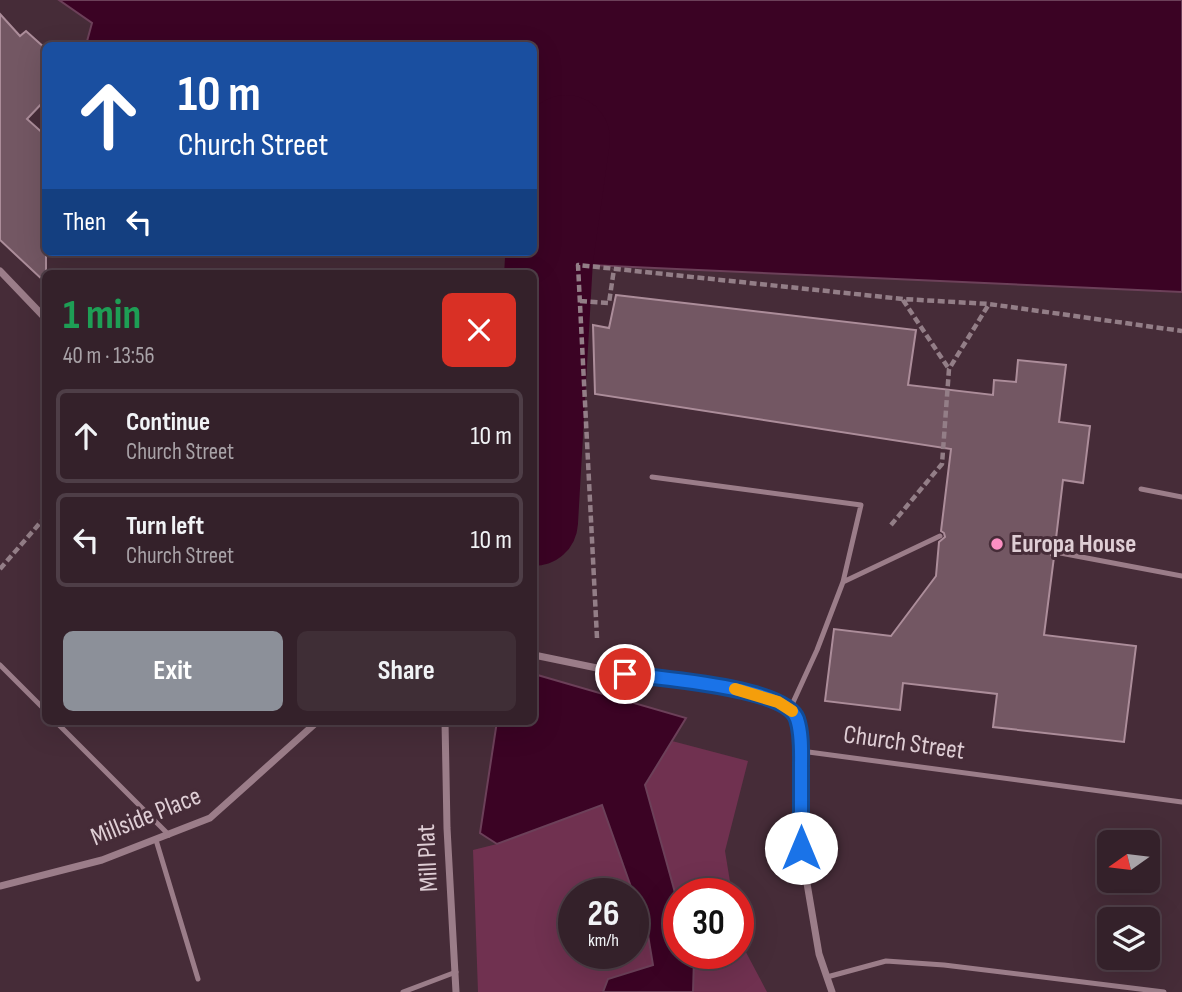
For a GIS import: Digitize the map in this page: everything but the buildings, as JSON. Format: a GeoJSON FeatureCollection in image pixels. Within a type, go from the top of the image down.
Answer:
{"type":"FeatureCollection","features":[{"type":"Feature","properties":{"kind":"street"},"geometry":{"type":"LineString","coordinates":[[0,271],[42,315]]}},
{"type":"Feature","properties":{"kind":"street"},"geometry":{"type":"LineString","coordinates":[[537,656],[625,674],[720,685],[778,702],[790,709],[797,717],[801,751],[801,848],[819,954],[832,992]]}},
{"type":"Feature","properties":{"kind":"street","name":"Millside Place"},"geometry":{"type":"LineString","coordinates":[[0,886],[102,860],[210,818],[314,725]]}},
{"type":"Feature","properties":{"kind":"street","name":"Mill Plat"},"geometry":{"type":"LineString","coordinates":[[445,725],[447,828],[456,992]]}},
{"type":"Feature","properties":{"kind":"lane"},"geometry":{"type":"LineString","coordinates":[[652,477],[861,505],[843,582],[817,650],[790,709]]}},
{"type":"Feature","properties":{"kind":"lane"},"geometry":{"type":"LineString","coordinates":[[1141,489],[1182,496]]}},
{"type":"Feature","properties":{"kind":"lane"},"geometry":{"type":"LineString","coordinates":[[843,582],[940,536]]}},
{"type":"Feature","properties":{"kind":"lane"},"geometry":{"type":"LineString","coordinates":[[1055,552],[1182,576]]}},
{"type":"Feature","properties":{"kind":"lane"},"geometry":{"type":"LineString","coordinates":[[0,665],[42,707]]}},
{"type":"Feature","properties":{"kind":"lane"},"geometry":{"type":"LineString","coordinates":[[59,725],[169,835]]}},
{"type":"Feature","properties":{"kind":"lane","name":"Church Street"},"geometry":{"type":"LineString","coordinates":[[801,751],[1182,802]]}},
{"type":"Feature","properties":{"kind":"lane"},"geometry":{"type":"LineString","coordinates":[[156,840],[198,979]]}},
{"type":"Feature","properties":{"kind":"lane"},"geometry":{"type":"LineString","coordinates":[[827,977],[886,961],[944,965],[1164,992]]}},
{"type":"Feature","properties":{"kind":"lane"},"geometry":{"type":"LineString","coordinates":[[403,992],[456,972]]}},
{"type":"Feature","properties":{"kind":"path"},"geometry":{"type":"LineString","coordinates":[[597,639],[578,265],[903,299],[989,304],[1182,331]]}},
{"type":"Feature","properties":{"kind":"path"},"geometry":{"type":"LineString","coordinates":[[580,301],[609,303],[614,269]]}},
{"type":"Feature","properties":{"kind":"path"},"geometry":{"type":"LineString","coordinates":[[903,299],[949,369]]}},
{"type":"Feature","properties":{"kind":"path"},"geometry":{"type":"LineString","coordinates":[[884,533],[943,464],[949,369],[989,304]]}},
{"type":"Feature","properties":{"kind":"path"},"geometry":{"type":"LineString","coordinates":[[0,569],[42,521]]}},
{"type":"Feature","properties":{"kind":"shaded area"},"geometry":{"type":"Polygon","coordinates":[[[59,0],[1182,0],[1182,292],[589,265],[516,256],[537,256],[537,42],[87,42],[92,23],[59,0]]]}},
{"type":"Feature","properties":{"kind":"shaded area"},"geometry":{"type":"Polygon","coordinates":[[[537,675],[686,718],[645,785],[671,878],[663,878],[663,969],[694,969],[693,992],[603,992],[608,979],[649,969],[653,965],[649,941],[649,878],[628,878],[602,805],[497,844],[480,833],[496,725],[537,725],[537,675]]]}},
{"type":"Feature","properties":{"kind":"shaded area"},"geometry":{"type":"Polygon","coordinates":[[[672,741],[748,761],[725,851],[729,878],[671,878],[645,785],[672,741]]]}},
{"type":"Feature","properties":{"kind":"shaded area"},"geometry":{"type":"Polygon","coordinates":[[[602,804],[627,878],[558,878],[558,969],[641,969],[608,979],[603,992],[478,992],[473,850],[497,844],[602,804]]]}},
{"type":"Feature","properties":{"kind":"shaded area"},"geometry":{"type":"Polygon","coordinates":[[[649,940],[654,965],[649,967],[649,940]]]}},
{"type":"Feature","properties":{"kind":"shaded area"},"geometry":{"type":"Polygon","coordinates":[[[754,967],[767,992],[693,992],[694,969],[754,967]]]}},
{"type":"Feature","properties":{"kind":"waterway"},"geometry":{"type":"LineString","coordinates":[[537,469],[549,259],[566,139]]}},
{"type":"Feature","properties":{"kind":"slow traffic"},"geometry":{"type":"LineString","coordinates":[[735,689],[778,702],[792,711]]}},
{"type":"Feature","properties":{"kind":"place","name":"Europa House"},"geometry":{"type":"Point","coordinates":[997,544]}},
{"type":"Feature","properties":{"kind":"route"},"geometry":{"type":"LineString","coordinates":[[625,674],[720,685],[778,702],[790,709],[797,717],[801,751],[801,848]]}}]}
